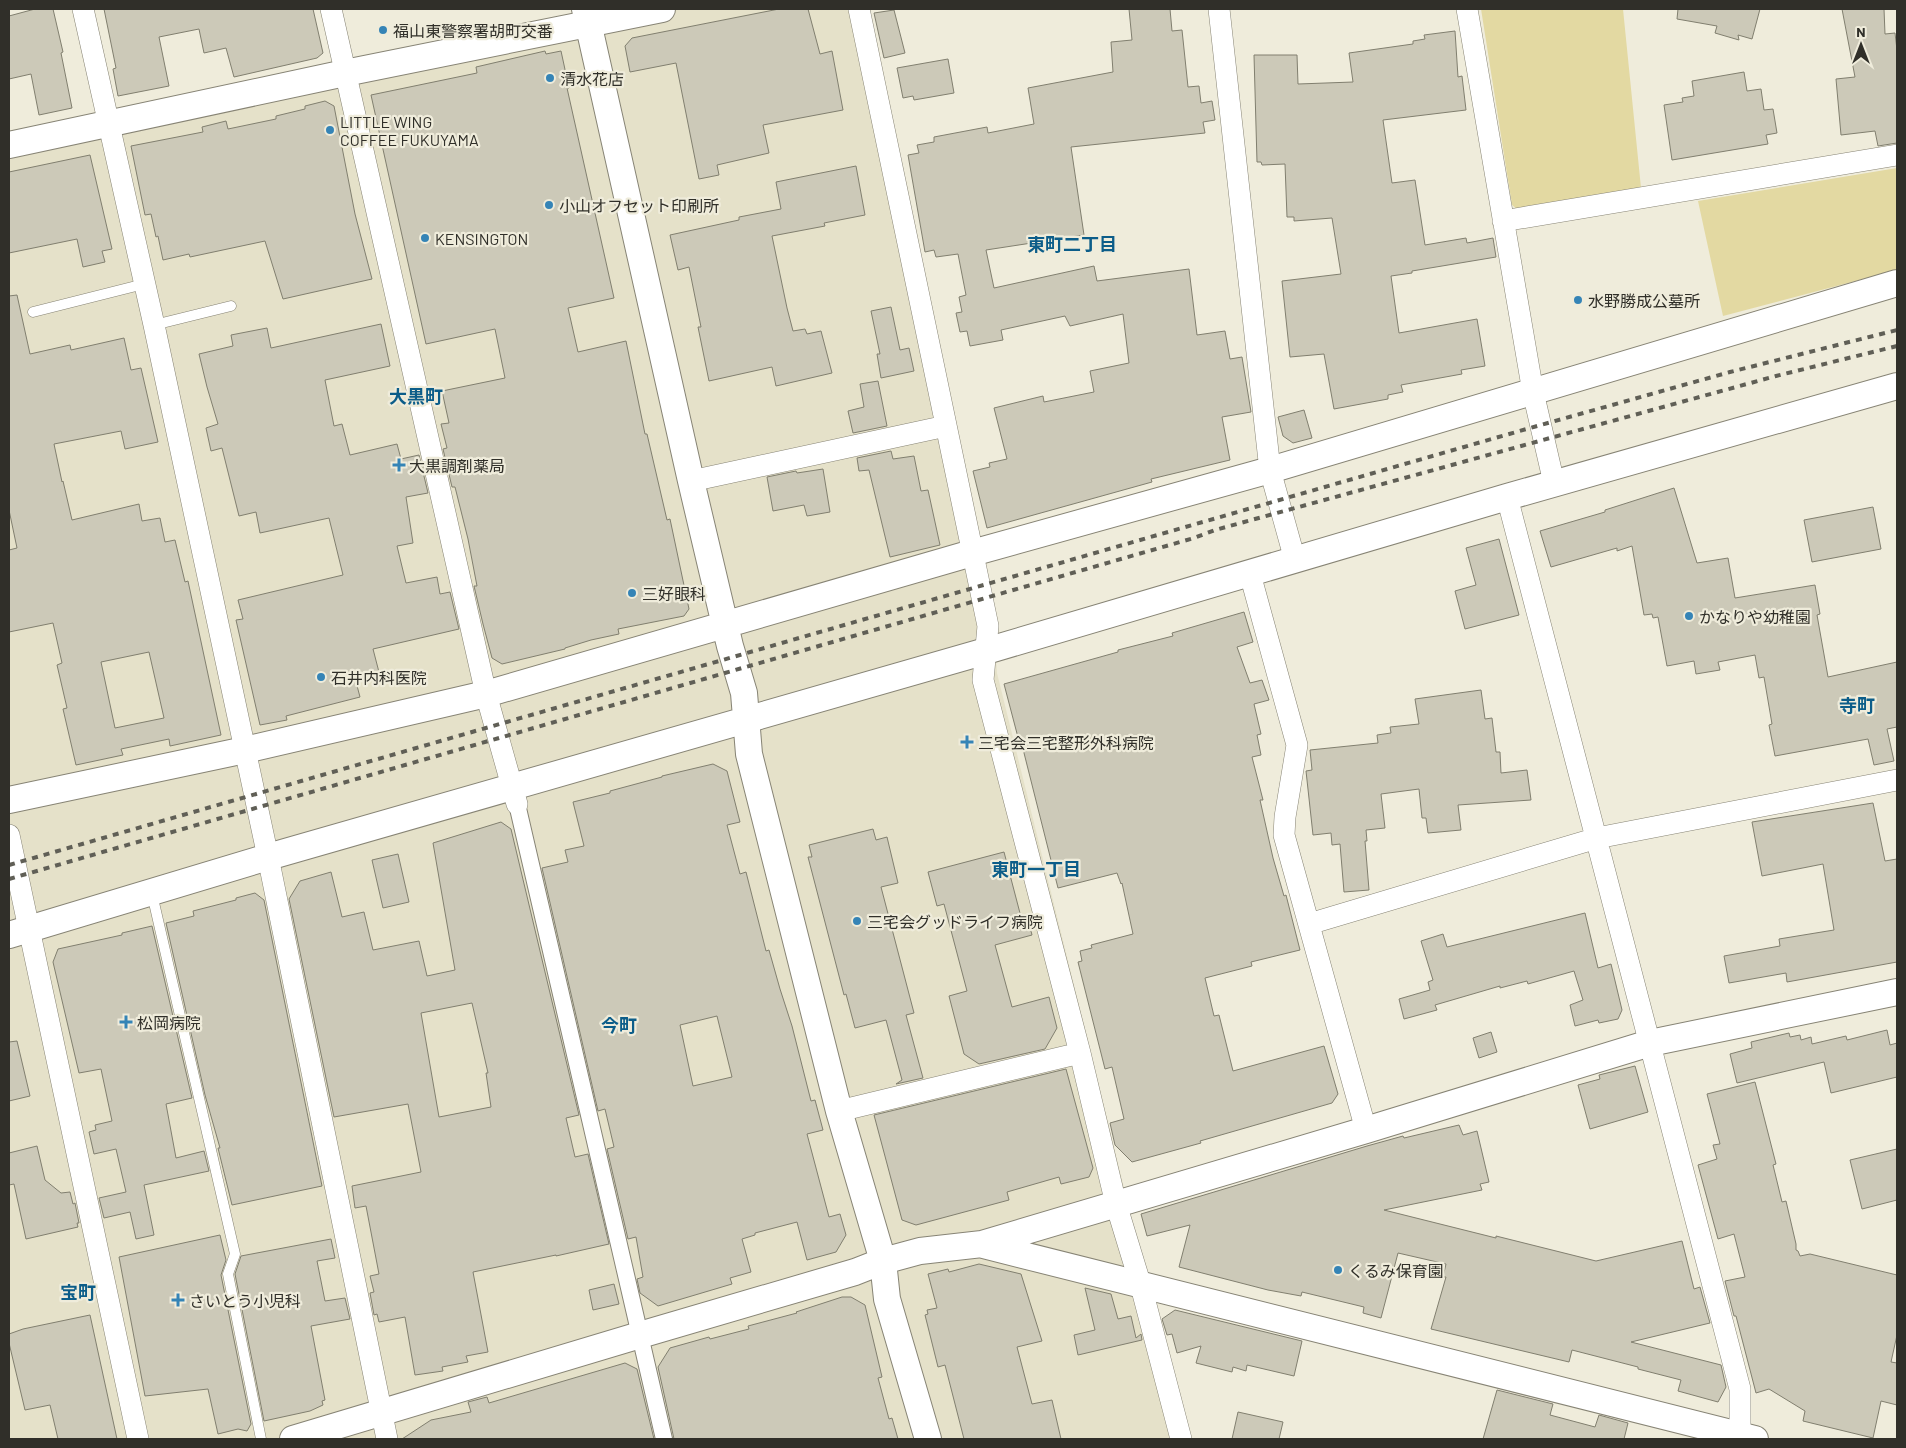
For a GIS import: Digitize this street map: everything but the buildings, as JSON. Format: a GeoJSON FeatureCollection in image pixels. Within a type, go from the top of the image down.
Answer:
{"type":"FeatureCollection","features":[{"type":"Feature","properties":{"kind":"street"},"geometry":{"type":"LineString","coordinates":[[83,9],[154,325],[268,857],[387,1439]]}},
{"type":"Feature","properties":{"kind":"street"},"geometry":{"type":"LineString","coordinates":[[331,9],[486,694],[515,795],[664,1439]]}},
{"type":"Feature","properties":{"kind":"street"},"geometry":{"type":"LineString","coordinates":[[9,145],[345,73],[587,16],[662,9]]}},
{"type":"Feature","properties":{"kind":"street"},"geometry":{"type":"LineString","coordinates":[[859,9],[988,626],[983,680],[1080,1053],[1116,1204],[1141,1286],[1181,1439]]}},
{"type":"Feature","properties":{"kind":"street"},"geometry":{"type":"LineString","coordinates":[[1219,9],[1270,470],[1295,560]]}},
{"type":"Feature","properties":{"kind":"street"},"geometry":{"type":"LineString","coordinates":[[1467,9],[1502,221],[1533,392],[1554,483]]}},
{"type":"Feature","properties":{"kind":"street"},"geometry":{"type":"LineString","coordinates":[[587,16],[730,646],[744,694],[749,754],[839,1111],[883,1261],[887,1299],[928,1439]]}},
{"type":"Feature","properties":{"kind":"street"},"geometry":{"type":"LineString","coordinates":[[1502,221],[1897,155]]}},
{"type":"Feature","properties":{"kind":"street"},"geometry":{"type":"LineString","coordinates":[[9,800],[245,750],[486,694],[972,553],[1270,470],[1897,283]]}},
{"type":"Feature","properties":{"kind":"street"},"geometry":{"type":"LineString","coordinates":[[19,932],[268,857],[515,795],[746,720],[1250,574],[1554,483],[1897,386]]}},
{"type":"Feature","properties":{"kind":"street"},"geometry":{"type":"LineString","coordinates":[[692,481],[946,426]]}},
{"type":"Feature","properties":{"kind":"street"},"geometry":{"type":"LineString","coordinates":[[982,1244],[1141,1286],[1745,1438],[1740,1389],[1507,497]]}},
{"type":"Feature","properties":{"kind":"street"},"geometry":{"type":"LineString","coordinates":[[1250,574],[1297,745],[1285,816],[1284,835],[1366,1130]]}},
{"type":"Feature","properties":{"kind":"street"},"geometry":{"type":"LineString","coordinates":[[1309,924],[1596,838],[1897,780]]}},
{"type":"Feature","properties":{"kind":"street"},"geometry":{"type":"LineString","coordinates":[[9,835],[19,932],[138,1439]]}},
{"type":"Feature","properties":{"kind":"street"},"geometry":{"type":"LineString","coordinates":[[293,1439],[855,1272],[920,1250],[982,1244],[1650,1043],[1897,992]]}},
{"type":"Feature","properties":{"kind":"street"},"geometry":{"type":"LineString","coordinates":[[839,1111],[1080,1053]]}},
{"type":"Feature","properties":{"kind":"lane"},"geometry":{"type":"LineString","coordinates":[[33,312],[144,284]]}},
{"type":"Feature","properties":{"kind":"lane"},"geometry":{"type":"LineString","coordinates":[[154,325],[231,306]]}},
{"type":"Feature","properties":{"kind":"lane"},"geometry":{"type":"LineString","coordinates":[[152,892],[235,1254],[228,1274],[260,1439]]}},
{"type":"Feature","properties":{"kind":"shaded area"},"geometry":{"type":"Polygon","coordinates":[[[658,9],[854,9],[994,632],[997,673],[1186,1439],[9,1439],[9,149],[658,9]]]}},
{"type":"Feature","properties":{"kind":"shaded area"},"geometry":{"type":"Polygon","coordinates":[[[1481,9],[1623,9],[1641,188],[1518,210],[1512,205],[1481,9]]]}},
{"type":"Feature","properties":{"kind":"shaded area"},"geometry":{"type":"Polygon","coordinates":[[[1897,168],[1897,270],[1723,316],[1698,201],[1897,168]]]}},
{"type":"Feature","properties":{"kind":"railway"},"geometry":{"type":"LineString","coordinates":[[9,865],[1530,428],[1730,372],[1897,330]]}},
{"type":"Feature","properties":{"kind":"railway"},"geometry":{"type":"LineString","coordinates":[[9,879],[1194,538],[1215,530],[1776,376],[1897,346]]}},
{"type":"Feature","properties":{"kind":"place","name":"福山東警察署胡町交番"},"geometry":{"type":"Point","coordinates":[383,30]}},
{"type":"Feature","properties":{"kind":"place","name":"清水花店"},"geometry":{"type":"Point","coordinates":[550,78]}},
{"type":"Feature","properties":{"kind":"place","name":"LITTLE WING COFFEE FUKUYAMA"},"geometry":{"type":"Point","coordinates":[330,130]}},
{"type":"Feature","properties":{"kind":"place","name":"小山オフセット印刷所"},"geometry":{"type":"Point","coordinates":[549,205]}},
{"type":"Feature","properties":{"kind":"place","name":"KENSINGTON"},"geometry":{"type":"Point","coordinates":[425,238]}},
{"type":"Feature","properties":{"kind":"place","name":"水野勝成公墓所"},"geometry":{"type":"Point","coordinates":[1578,300]}},
{"type":"Feature","properties":{"kind":"place","name":"大黒調剤薬局"},"geometry":{"type":"Point","coordinates":[399,465]}},
{"type":"Feature","properties":{"kind":"place","name":"三好眼科"},"geometry":{"type":"Point","coordinates":[632,593]}},
{"type":"Feature","properties":{"kind":"place","name":"かなりや幼稚園"},"geometry":{"type":"Point","coordinates":[1689,616]}},
{"type":"Feature","properties":{"kind":"place","name":"石井内科医院"},"geometry":{"type":"Point","coordinates":[321,677]}},
{"type":"Feature","properties":{"kind":"place","name":"三宅会三宅整形外科病院"},"geometry":{"type":"Point","coordinates":[967,742]}},
{"type":"Feature","properties":{"kind":"place","name":"三宅会グッドライフ病院"},"geometry":{"type":"Point","coordinates":[857,921]}},
{"type":"Feature","properties":{"kind":"place","name":"松岡病院"},"geometry":{"type":"Point","coordinates":[126,1022]}},
{"type":"Feature","properties":{"kind":"place","name":"くるみ保育園"},"geometry":{"type":"Point","coordinates":[1338,1270]}},
{"type":"Feature","properties":{"kind":"place","name":"さいとう小児科"},"geometry":{"type":"Point","coordinates":[178,1300]}},
{"type":"Feature","properties":{"kind":"district","name":"東町二丁目"},"geometry":{"type":"Point","coordinates":[1072,244]}},
{"type":"Feature","properties":{"kind":"district","name":"大黒町"},"geometry":{"type":"Point","coordinates":[416,396]}},
{"type":"Feature","properties":{"kind":"district","name":"寺町"},"geometry":{"type":"Point","coordinates":[1857,705]}},
{"type":"Feature","properties":{"kind":"district","name":"東町一丁目"},"geometry":{"type":"Point","coordinates":[1036,869]}},
{"type":"Feature","properties":{"kind":"district","name":"今町"},"geometry":{"type":"Point","coordinates":[619,1025]}},
{"type":"Feature","properties":{"kind":"district","name":"宝町"},"geometry":{"type":"Point","coordinates":[78,1292]}}]}
